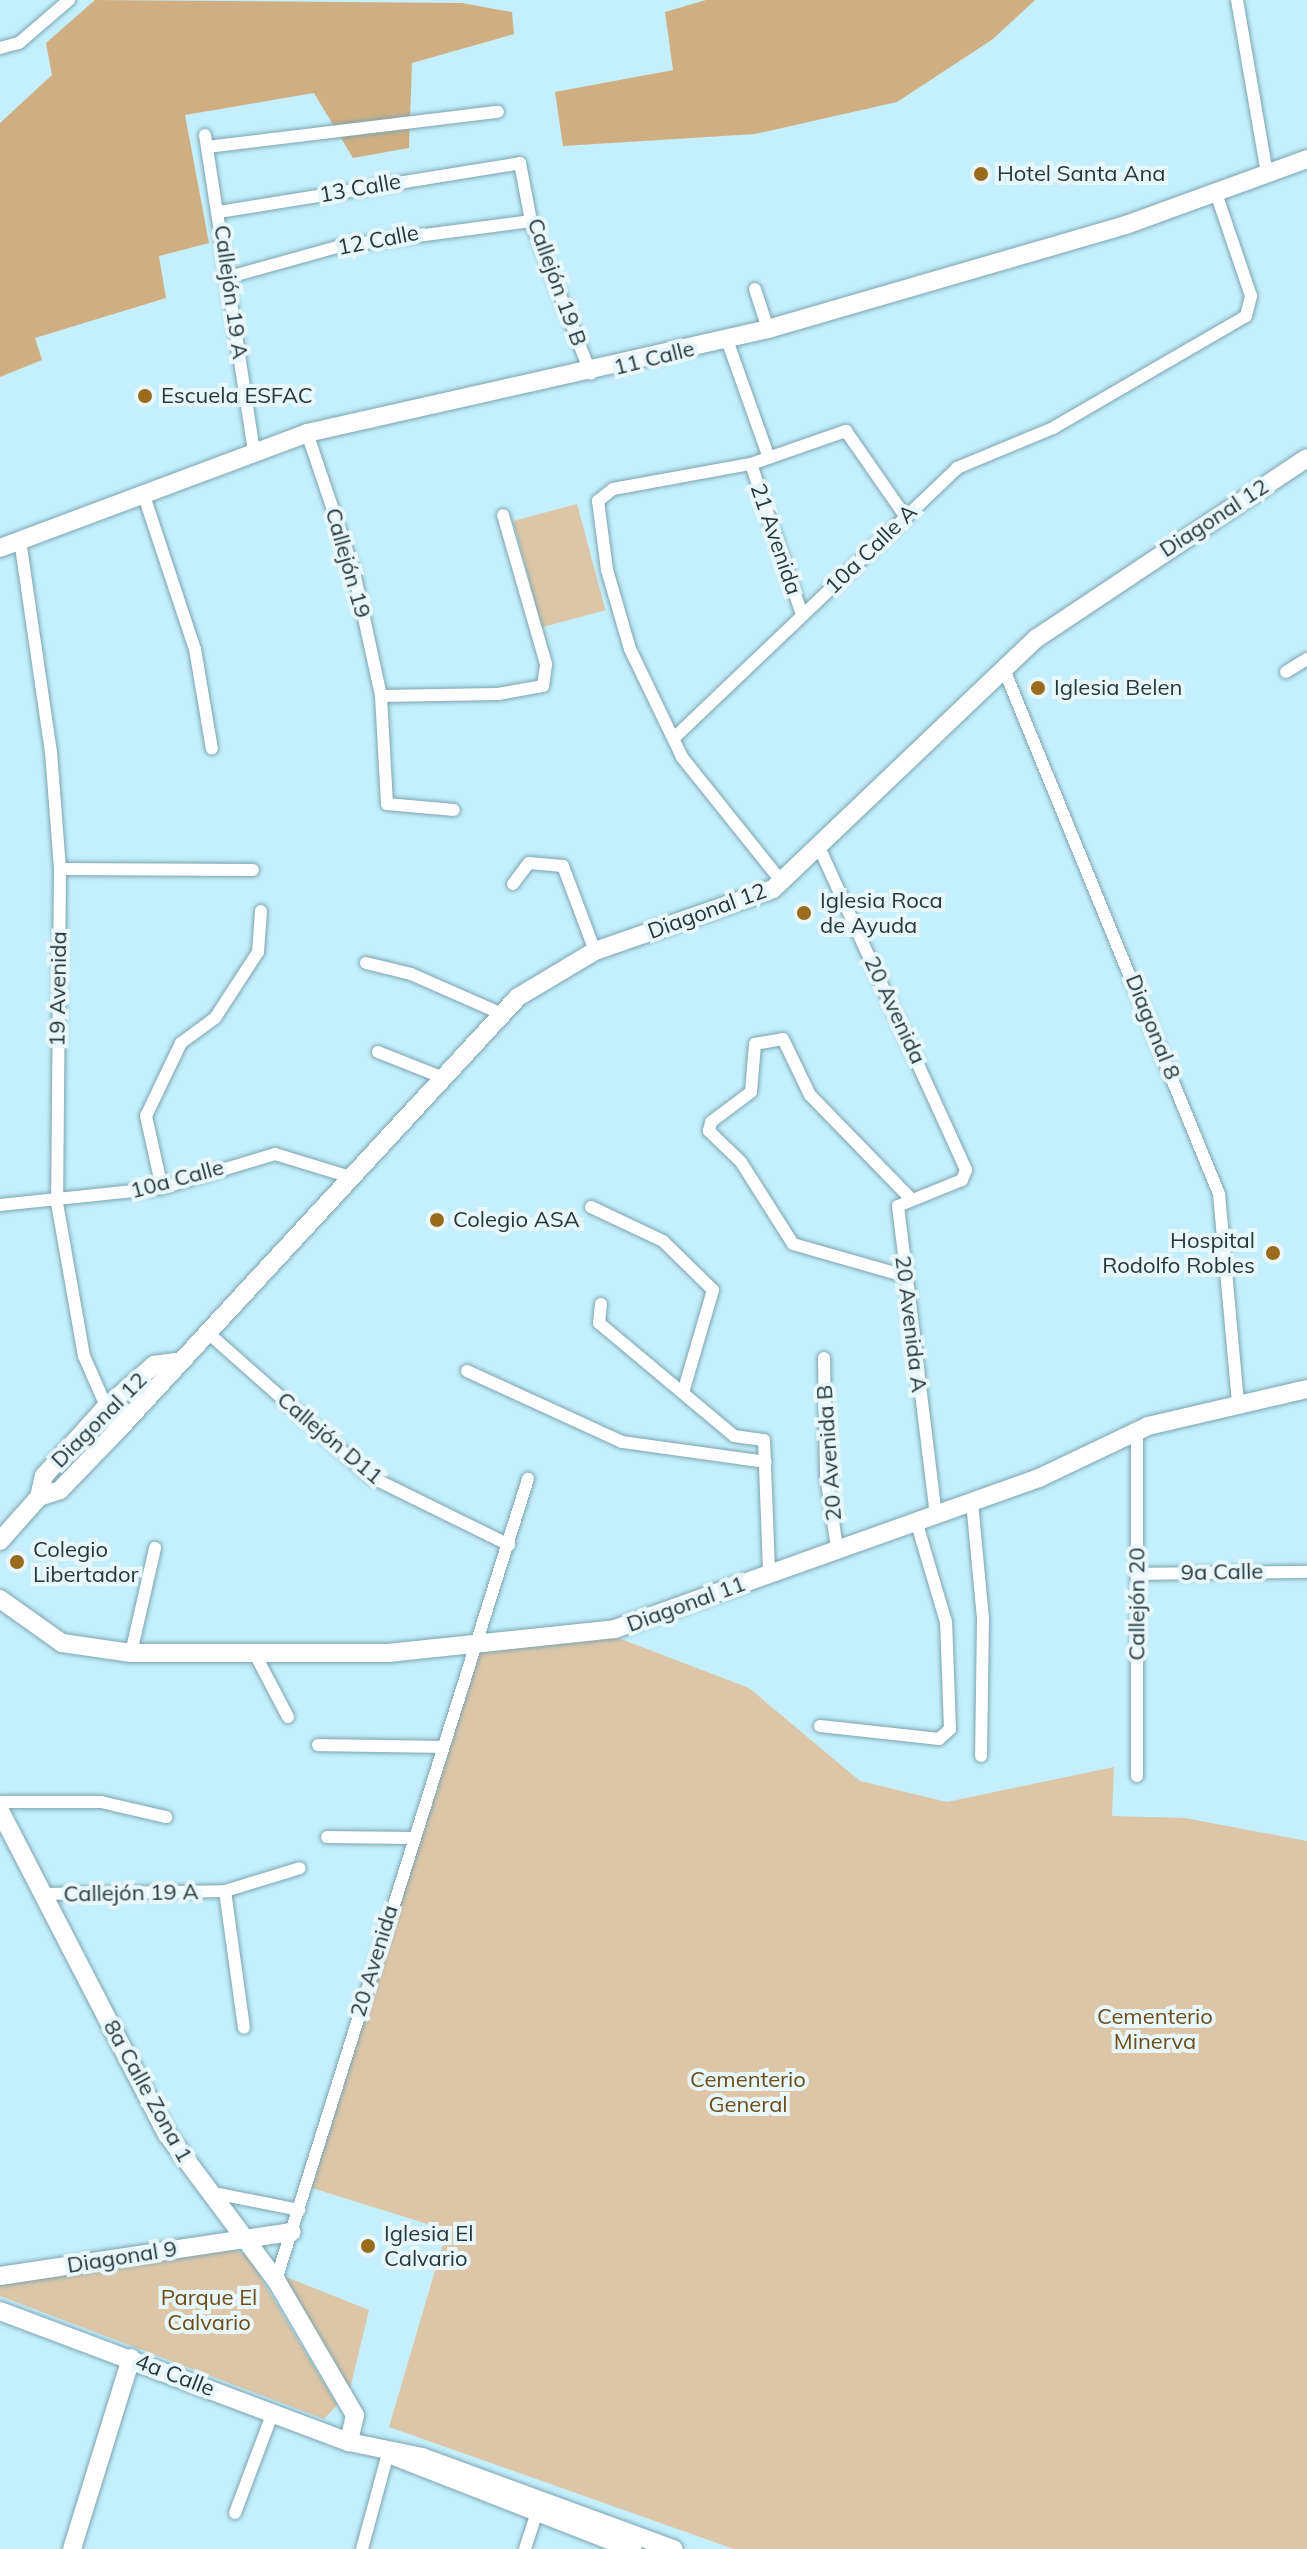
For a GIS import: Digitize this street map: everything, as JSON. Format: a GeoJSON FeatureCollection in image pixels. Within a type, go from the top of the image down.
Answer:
{"type":"FeatureCollection","features":[{"type":"Feature","properties":{"kind":"street"},"geometry":{"type":"LineString","coordinates":[[0,48],[19,43],[69,0]]}},
{"type":"Feature","properties":{"kind":"street"},"geometry":{"type":"LineString","coordinates":[[1237,0],[1267,174]]}},
{"type":"Feature","properties":{"kind":"street","name":"Callejón 19 A"},"geometry":{"type":"LineString","coordinates":[[254,450],[206,141],[317,136],[498,112]]}},
{"type":"Feature","properties":{"kind":"street","name":"11 Calle"},"geometry":{"type":"LineString","coordinates":[[0,548],[254,450],[307,433],[591,374],[768,329],[1216,193],[1307,159]]}},
{"type":"Feature","properties":{"kind":"street","name":"13 Calle"},"geometry":{"type":"LineString","coordinates":[[219,212],[500,163]]}},
{"type":"Feature","properties":{"kind":"street","name":"Callejón 19 B"},"geometry":{"type":"LineString","coordinates":[[500,163],[525,165],[531,221],[591,374]]}},
{"type":"Feature","properties":{"kind":"street","name":"10a Calle A"},"geometry":{"type":"LineString","coordinates":[[675,737],[962,464],[1053,428],[1250,310],[1216,193]]}},
{"type":"Feature","properties":{"kind":"street","name":"12 Calle"},"geometry":{"type":"LineString","coordinates":[[229,277],[341,246],[531,221]]}},
{"type":"Feature","properties":{"kind":"street"},"geometry":{"type":"LineString","coordinates":[[755,289],[768,329]]}},
{"type":"Feature","properties":{"kind":"street","name":"21 Avenida"},"geometry":{"type":"LineString","coordinates":[[727,340],[769,458]]}},
{"type":"Feature","properties":{"kind":"street"},"geometry":{"type":"LineString","coordinates":[[782,882],[686,765],[630,649],[607,570],[598,501],[613,489],[751,464],[850,431],[905,516]]}},
{"type":"Feature","properties":{"kind":"street","name":"Callejón 19"},"geometry":{"type":"LineString","coordinates":[[307,433],[354,572],[381,696],[387,804],[454,810]]}},
{"type":"Feature","properties":{"kind":"street","name":"Diagonal 12"},"geometry":{"type":"LineString","coordinates":[[39,1497],[60,1490],[117,1431],[176,1362],[500,1013],[595,951],[730,908],[782,882],[1003,667],[1103,591],[1307,458]]}},
{"type":"Feature","properties":{"kind":"street","name":"21 Avenida"},"geometry":{"type":"LineString","coordinates":[[751,464],[802,615]]}},
{"type":"Feature","properties":{"kind":"street"},"geometry":{"type":"LineString","coordinates":[[143,493],[195,649],[212,749]]}},
{"type":"Feature","properties":{"kind":"street"},"geometry":{"type":"LineString","coordinates":[[381,696],[498,694],[543,686],[546,664],[503,515]]}},
{"type":"Feature","properties":{"kind":"street","name":"19 Avenida"},"geometry":{"type":"LineString","coordinates":[[20,540],[51,752],[60,869],[57,1203],[84,1356],[104,1409],[117,1431]]}},
{"type":"Feature","properties":{"kind":"street"},"geometry":{"type":"LineString","coordinates":[[1286,672],[1307,659]]}},
{"type":"Feature","properties":{"kind":"street","name":"Diagonal 8"},"geometry":{"type":"LineString","coordinates":[[1003,667],[1216,1186],[1238,1404]]}},
{"type":"Feature","properties":{"kind":"street","name":"20 Avenida"},"geometry":{"type":"LineString","coordinates":[[818,845],[943,1112],[965,1177],[911,1199]]}},
{"type":"Feature","properties":{"kind":"street"},"geometry":{"type":"LineString","coordinates":[[513,884],[529,863],[563,866],[595,951]]}},
{"type":"Feature","properties":{"kind":"street"},"geometry":{"type":"LineString","coordinates":[[60,869],[253,870]]}},
{"type":"Feature","properties":{"kind":"street"},"geometry":{"type":"LineString","coordinates":[[162,1188],[146,1116],[181,1043],[206,1029],[264,943],[261,911]]}},
{"type":"Feature","properties":{"kind":"street"},"geometry":{"type":"LineString","coordinates":[[366,963],[411,974],[500,1013]]}},
{"type":"Feature","properties":{"kind":"street"},"geometry":{"type":"LineString","coordinates":[[905,1276],[793,1244],[741,1162],[709,1131],[711,1122],[751,1092],[755,1044],[783,1039],[810,1095],[911,1199]]}},
{"type":"Feature","properties":{"kind":"street"},"geometry":{"type":"LineString","coordinates":[[378,1052],[441,1077]]}},
{"type":"Feature","properties":{"kind":"street","name":"10a Calle"},"geometry":{"type":"LineString","coordinates":[[0,1205],[57,1203],[162,1188],[275,1154],[350,1177]]}},
{"type":"Feature","properties":{"kind":"street","name":"20 Avenida A"},"geometry":{"type":"LineString","coordinates":[[911,1199],[898,1206],[936,1514]]}},
{"type":"Feature","properties":{"kind":"street"},"geometry":{"type":"LineString","coordinates":[[591,1207],[663,1241],[713,1290],[684,1389]]}},
{"type":"Feature","properties":{"kind":"street"},"geometry":{"type":"LineString","coordinates":[[601,1304],[599,1323],[684,1389],[734,1436],[764,1440],[769,1573]]}},
{"type":"Feature","properties":{"kind":"street","name":"Callejón D11"},"geometry":{"type":"LineString","coordinates":[[207,1332],[371,1477],[509,1545]]}},
{"type":"Feature","properties":{"kind":"street","name":"20 Avenida B"},"geometry":{"type":"LineString","coordinates":[[824,1358],[826,1475],[837,1548]]}},
{"type":"Feature","properties":{"kind":"street","name":"Diagonal 12"},"geometry":{"type":"LineString","coordinates":[[0,1541],[39,1497],[44,1476],[104,1409],[154,1365],[176,1362]]}},
{"type":"Feature","properties":{"kind":"street"},"geometry":{"type":"LineString","coordinates":[[467,1371],[622,1442],[766,1462]]}},
{"type":"Feature","properties":{"kind":"street","name":"Diagonal 11"},"geometry":{"type":"LineString","coordinates":[[0,1599],[62,1643],[131,1653],[256,1656],[479,1645],[625,1628],[837,1548],[972,1502],[1137,1431],[1307,1389]]}},
{"type":"Feature","properties":{"kind":"street","name":"Callejón 20"},"geometry":{"type":"LineString","coordinates":[[1137,1431],[1137,1776]]}},
{"type":"Feature","properties":{"kind":"street","name":"20 Avenida"},"geometry":{"type":"LineString","coordinates":[[276,2280],[442,1747],[479,1645],[528,1479]]}},
{"type":"Feature","properties":{"kind":"street"},"geometry":{"type":"LineString","coordinates":[[972,1502],[983,1618],[981,1756]]}},
{"type":"Feature","properties":{"kind":"street"},"geometry":{"type":"LineString","coordinates":[[820,1726],[939,1739],[950,1729],[946,1622],[916,1521]]}},
{"type":"Feature","properties":{"kind":"street"},"geometry":{"type":"LineString","coordinates":[[131,1653],[155,1548]]}},
{"type":"Feature","properties":{"kind":"street","name":"9a Calle"},"geometry":{"type":"LineString","coordinates":[[1137,1574],[1307,1572]]}},
{"type":"Feature","properties":{"kind":"street"},"geometry":{"type":"LineString","coordinates":[[256,1656],[288,1717]]}},
{"type":"Feature","properties":{"kind":"street"},"geometry":{"type":"LineString","coordinates":[[318,1745],[442,1747]]}},
{"type":"Feature","properties":{"kind":"street"},"geometry":{"type":"LineString","coordinates":[[0,1802],[101,1802],[166,1817]]}},
{"type":"Feature","properties":{"kind":"street","name":"8a Calle Zona 1"},"geometry":{"type":"LineString","coordinates":[[0,1811],[167,2134],[276,2280],[355,2415],[349,2442]]}},
{"type":"Feature","properties":{"kind":"street"},"geometry":{"type":"LineString","coordinates":[[327,1837],[413,1838]]}},
{"type":"Feature","properties":{"kind":"street"},"geometry":{"type":"LineString","coordinates":[[225,1891],[300,1868]]}},
{"type":"Feature","properties":{"kind":"street","name":"Callejón 19 A"},"geometry":{"type":"LineString","coordinates":[[42,1894],[225,1891],[244,2028]]}},
{"type":"Feature","properties":{"kind":"street"},"geometry":{"type":"LineString","coordinates":[[209,2192],[299,2210]]}},
{"type":"Feature","properties":{"kind":"street","name":"Diagonal 9"},"geometry":{"type":"LineString","coordinates":[[0,2276],[292,2232]]}},
{"type":"Feature","properties":{"kind":"street","name":"4a Calle"},"geometry":{"type":"LineString","coordinates":[[0,2311],[349,2442],[388,2453],[422,2457],[539,2509]]}},
{"type":"Feature","properties":{"kind":"street"},"geometry":{"type":"LineString","coordinates":[[72,2549],[131,2358]]}},
{"type":"Feature","properties":{"kind":"street"},"geometry":{"type":"LineString","coordinates":[[235,2513],[273,2412]]}},
{"type":"Feature","properties":{"kind":"street"},"geometry":{"type":"LineString","coordinates":[[362,2549],[388,2453]]}},
{"type":"Feature","properties":{"kind":"street"},"geometry":{"type":"LineString","coordinates":[[525,2549],[539,2509]]}},
{"type":"Feature","properties":{"kind":"street"},"geometry":{"type":"LineString","coordinates":[[539,2509],[633,2549]]}},
{"type":"Feature","properties":{"kind":"street"},"geometry":{"type":"LineString","coordinates":[[539,2509],[674,2549]]}},
{"type":"Feature","properties":{"kind":"green space"},"geometry":{"type":"Polygon","coordinates":[[[577,504],[605,610],[542,627],[513,521],[577,504]]]}},
{"type":"Feature","properties":{"kind":"green space","name":"Cementerio General"},"geometry":{"type":"Polygon","coordinates":[[[613,1636],[749,1688],[860,1781],[947,1802],[1114,1767],[1112,1816],[1185,1818],[1307,1841],[1307,2549],[734,2549],[389,2427],[447,2230],[312,2188],[477,1653],[613,1636]]]}},
{"type":"Feature","properties":{"kind":"green space","name":"Parque El Calvario"},"geometry":{"type":"Polygon","coordinates":[[[224,2246],[247,2255],[337,2405],[324,2419],[0,2296],[0,2278],[224,2246]]]}},
{"type":"Feature","properties":{"kind":"green space"},"geometry":{"type":"Polygon","coordinates":[[[281,2275],[369,2310],[347,2401],[281,2275]]]}},
{"type":"Feature","properties":{"kind":"shaded area"},"geometry":{"type":"Polygon","coordinates":[[[95,0],[462,3],[512,12],[514,34],[412,63],[409,148],[353,158],[314,93],[185,115],[209,243],[159,256],[166,298],[35,338],[42,360],[0,377],[0,123],[52,75],[46,43],[95,0]]]}},
{"type":"Feature","properties":{"kind":"shaded area"},"geometry":{"type":"Polygon","coordinates":[[[706,0],[1035,0],[993,39],[897,102],[755,134],[563,146],[555,92],[673,70],[665,12],[706,0]]]}},
{"type":"Feature","properties":{"kind":"place","name":"Hotel Santa Ana"},"geometry":{"type":"Point","coordinates":[981,174]}},
{"type":"Feature","properties":{"kind":"place","name":"Escuela ESFAC"},"geometry":{"type":"Point","coordinates":[145,396]}},
{"type":"Feature","properties":{"kind":"place","name":"Iglesia Belen"},"geometry":{"type":"Point","coordinates":[1038,688]}},
{"type":"Feature","properties":{"kind":"place","name":"Iglesia Roca de Ayuda"},"geometry":{"type":"Point","coordinates":[804,913]}},
{"type":"Feature","properties":{"kind":"place","name":"Colegio ASA"},"geometry":{"type":"Point","coordinates":[437,1220]}},
{"type":"Feature","properties":{"kind":"place","name":"Hospital Rodolfo Robles"},"geometry":{"type":"Point","coordinates":[1273,1253]}},
{"type":"Feature","properties":{"kind":"place","name":"Colegio Libertador"},"geometry":{"type":"Point","coordinates":[17,1562]}},
{"type":"Feature","properties":{"kind":"place","name":"Iglesia El Calvario"},"geometry":{"type":"Point","coordinates":[368,2246]}},
{"type":"Feature","properties":{"kind":"park label","name":"Cementerio Minerva"},"geometry":{"type":"Point","coordinates":[1155,2028]}}]}
